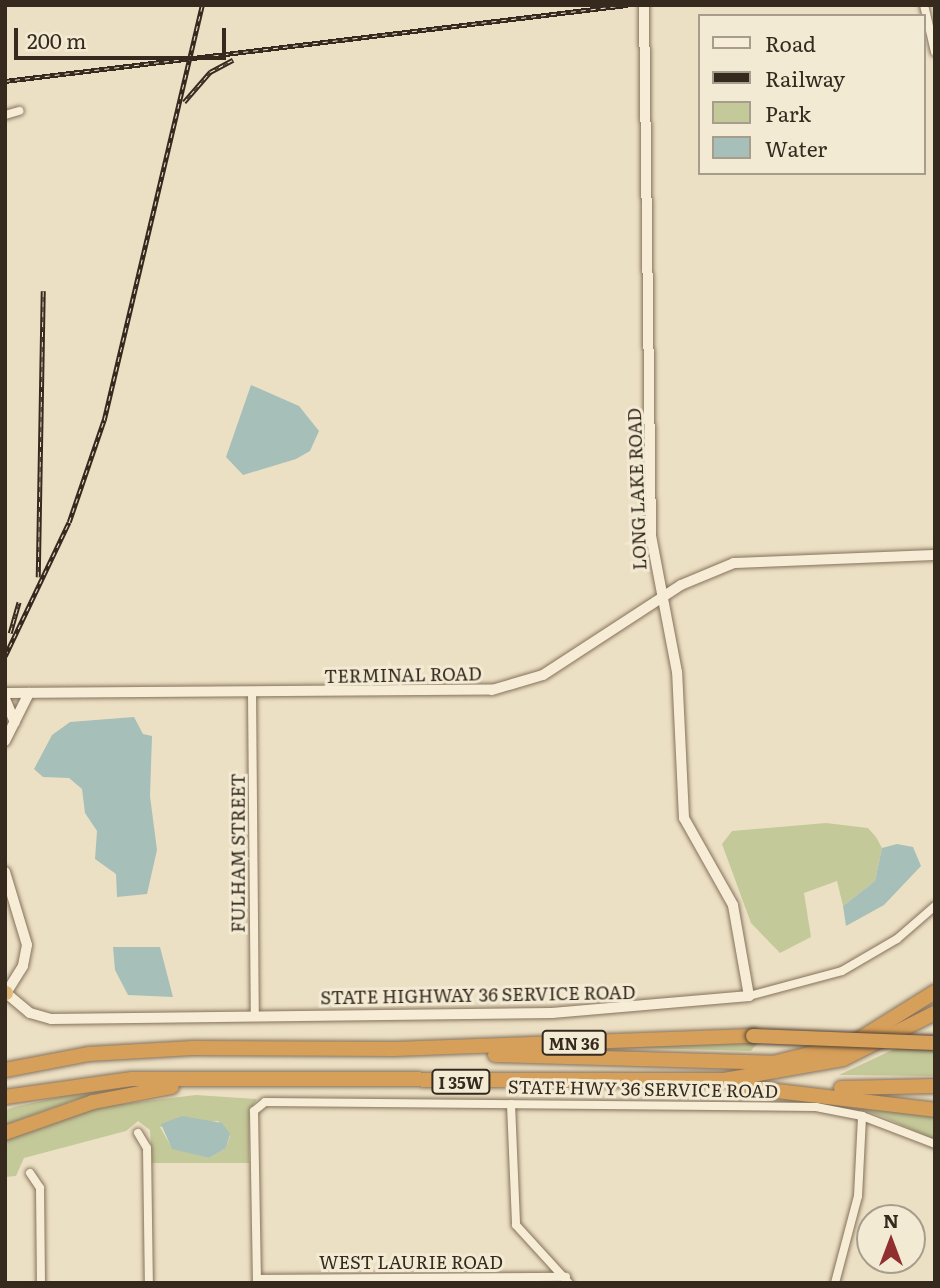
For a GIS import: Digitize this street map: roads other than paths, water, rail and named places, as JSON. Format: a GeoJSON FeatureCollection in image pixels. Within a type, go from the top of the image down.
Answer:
{"type":"FeatureCollection","features":[{"type":"Feature","properties":{"kind":"highway","name":"I 35W"},"geometry":{"type":"LineString","coordinates":[[5,1070],[89,1054],[193,1048],[395,1049],[773,1063],[853,1043],[935,992]]}},
{"type":"Feature","properties":{"kind":"highway","name":"I 35W"},"geometry":{"type":"LineString","coordinates":[[5,1097],[87,1082],[680,1083],[818,1066],[867,1050],[935,1013]]}},
{"type":"Feature","properties":{"kind":"highway","name":"MN 36"},"geometry":{"type":"LineString","coordinates":[[395,1049],[752,1036],[935,1043]]}},
{"type":"Feature","properties":{"kind":"highway"},"geometry":{"type":"LineString","coordinates":[[5,1133],[124,1095],[241,1082]]}},
{"type":"Feature","properties":{"kind":"highway"},"geometry":{"type":"LineString","coordinates":[[680,1083],[763,1088],[935,1086]]}},
{"type":"Feature","properties":{"kind":"highway"},"geometry":{"type":"LineString","coordinates":[[763,1088],[935,1111]]}},
{"type":"Feature","properties":{"kind":"street","name":"LONG LAKE ROAD"},"geometry":{"type":"LineString","coordinates":[[644,5],[651,536],[660,600],[677,672],[684,818],[733,905],[749,996]]}},
{"type":"Feature","properties":{"kind":"street"},"geometry":{"type":"LineString","coordinates":[[924,5],[935,52]]}},
{"type":"Feature","properties":{"kind":"street"},"geometry":{"type":"LineString","coordinates":[[5,115],[19,111]]}},
{"type":"Feature","properties":{"kind":"street","name":"TERMINAL ROAD"},"geometry":{"type":"LineString","coordinates":[[5,693],[509,687],[561,664],[698,576],[751,559],[935,555]]}},
{"type":"Feature","properties":{"kind":"street","name":"FULHAM STREET"},"geometry":{"type":"LineString","coordinates":[[252,692],[255,1013]]}},
{"type":"Feature","properties":{"kind":"street"},"geometry":{"type":"LineString","coordinates":[[5,741],[29,693]]}},
{"type":"Feature","properties":{"kind":"street"},"geometry":{"type":"LineString","coordinates":[[5,699],[15,722]]}},
{"type":"Feature","properties":{"kind":"street"},"geometry":{"type":"LineString","coordinates":[[5,872],[27,944],[23,966],[5,993]]}},
{"type":"Feature","properties":{"kind":"street","name":"STATE HIGHWAY 36 SERVICE ROAD"},"geometry":{"type":"LineString","coordinates":[[5,993],[30,1013],[51,1019],[255,1013],[552,1013],[749,996],[842,971],[897,939],[935,906]]}},
{"type":"Feature","properties":{"kind":"street"},"geometry":{"type":"LineString","coordinates":[[511,1104],[516,1225],[568,1280]]}},
{"type":"Feature","properties":{"kind":"street","name":"STATE HWY 36 SERVICE ROAD"},"geometry":{"type":"LineString","coordinates":[[257,1281],[256,1106],[511,1104],[816,1107],[862,1116],[935,1144]]}},
{"type":"Feature","properties":{"kind":"street"},"geometry":{"type":"LineString","coordinates":[[835,1283],[858,1196],[862,1116]]}},
{"type":"Feature","properties":{"kind":"street"},"geometry":{"type":"LineString","coordinates":[[138,1133],[148,1148],[149,1283]]}},
{"type":"Feature","properties":{"kind":"street"},"geometry":{"type":"LineString","coordinates":[[30,1173],[40,1188],[41,1283]]}},
{"type":"Feature","properties":{"kind":"street","name":"WEST LAURIE ROAD"},"geometry":{"type":"LineString","coordinates":[[257,1281],[568,1280]]}},
{"type":"Feature","properties":{"kind":"water"},"geometry":{"type":"Polygon","coordinates":[[[251,385],[299,406],[319,431],[310,451],[296,459],[243,475],[226,457],[251,385]]]}},
{"type":"Feature","properties":{"kind":"water"},"geometry":{"type":"Polygon","coordinates":[[[134,717],[143,734],[152,736],[150,796],[157,850],[147,894],[117,897],[116,874],[95,859],[97,831],[85,813],[82,789],[69,778],[43,777],[34,769],[52,735],[70,722],[134,717]]]}},
{"type":"Feature","properties":{"kind":"water"},"geometry":{"type":"Polygon","coordinates":[[[897,844],[913,847],[921,866],[884,905],[846,926],[843,906],[875,881],[882,848],[897,844]]]}},
{"type":"Feature","properties":{"kind":"water"},"geometry":{"type":"Polygon","coordinates":[[[113,947],[160,947],[173,997],[128,995],[115,970],[113,947]]]}},
{"type":"Feature","properties":{"kind":"water"},"geometry":{"type":"Polygon","coordinates":[[[182,1116],[222,1123],[230,1134],[226,1148],[209,1158],[172,1149],[161,1124],[182,1116]]]}},
{"type":"Feature","properties":{"kind":"railway"},"geometry":{"type":"LineString","coordinates":[[5,656],[69,522],[104,420],[202,5]]}},
{"type":"Feature","properties":{"kind":"railway"},"geometry":{"type":"LineString","coordinates":[[5,81],[627,5]]}},
{"type":"Feature","properties":{"kind":"railway"},"geometry":{"type":"LineString","coordinates":[[184,102],[210,72],[233,60]]}},
{"type":"Feature","properties":{"kind":"railway"},"geometry":{"type":"LineString","coordinates":[[38,577],[43,291]]}},
{"type":"Feature","properties":{"kind":"railway"},"geometry":{"type":"LineString","coordinates":[[10,633],[19,602]]}}]}
